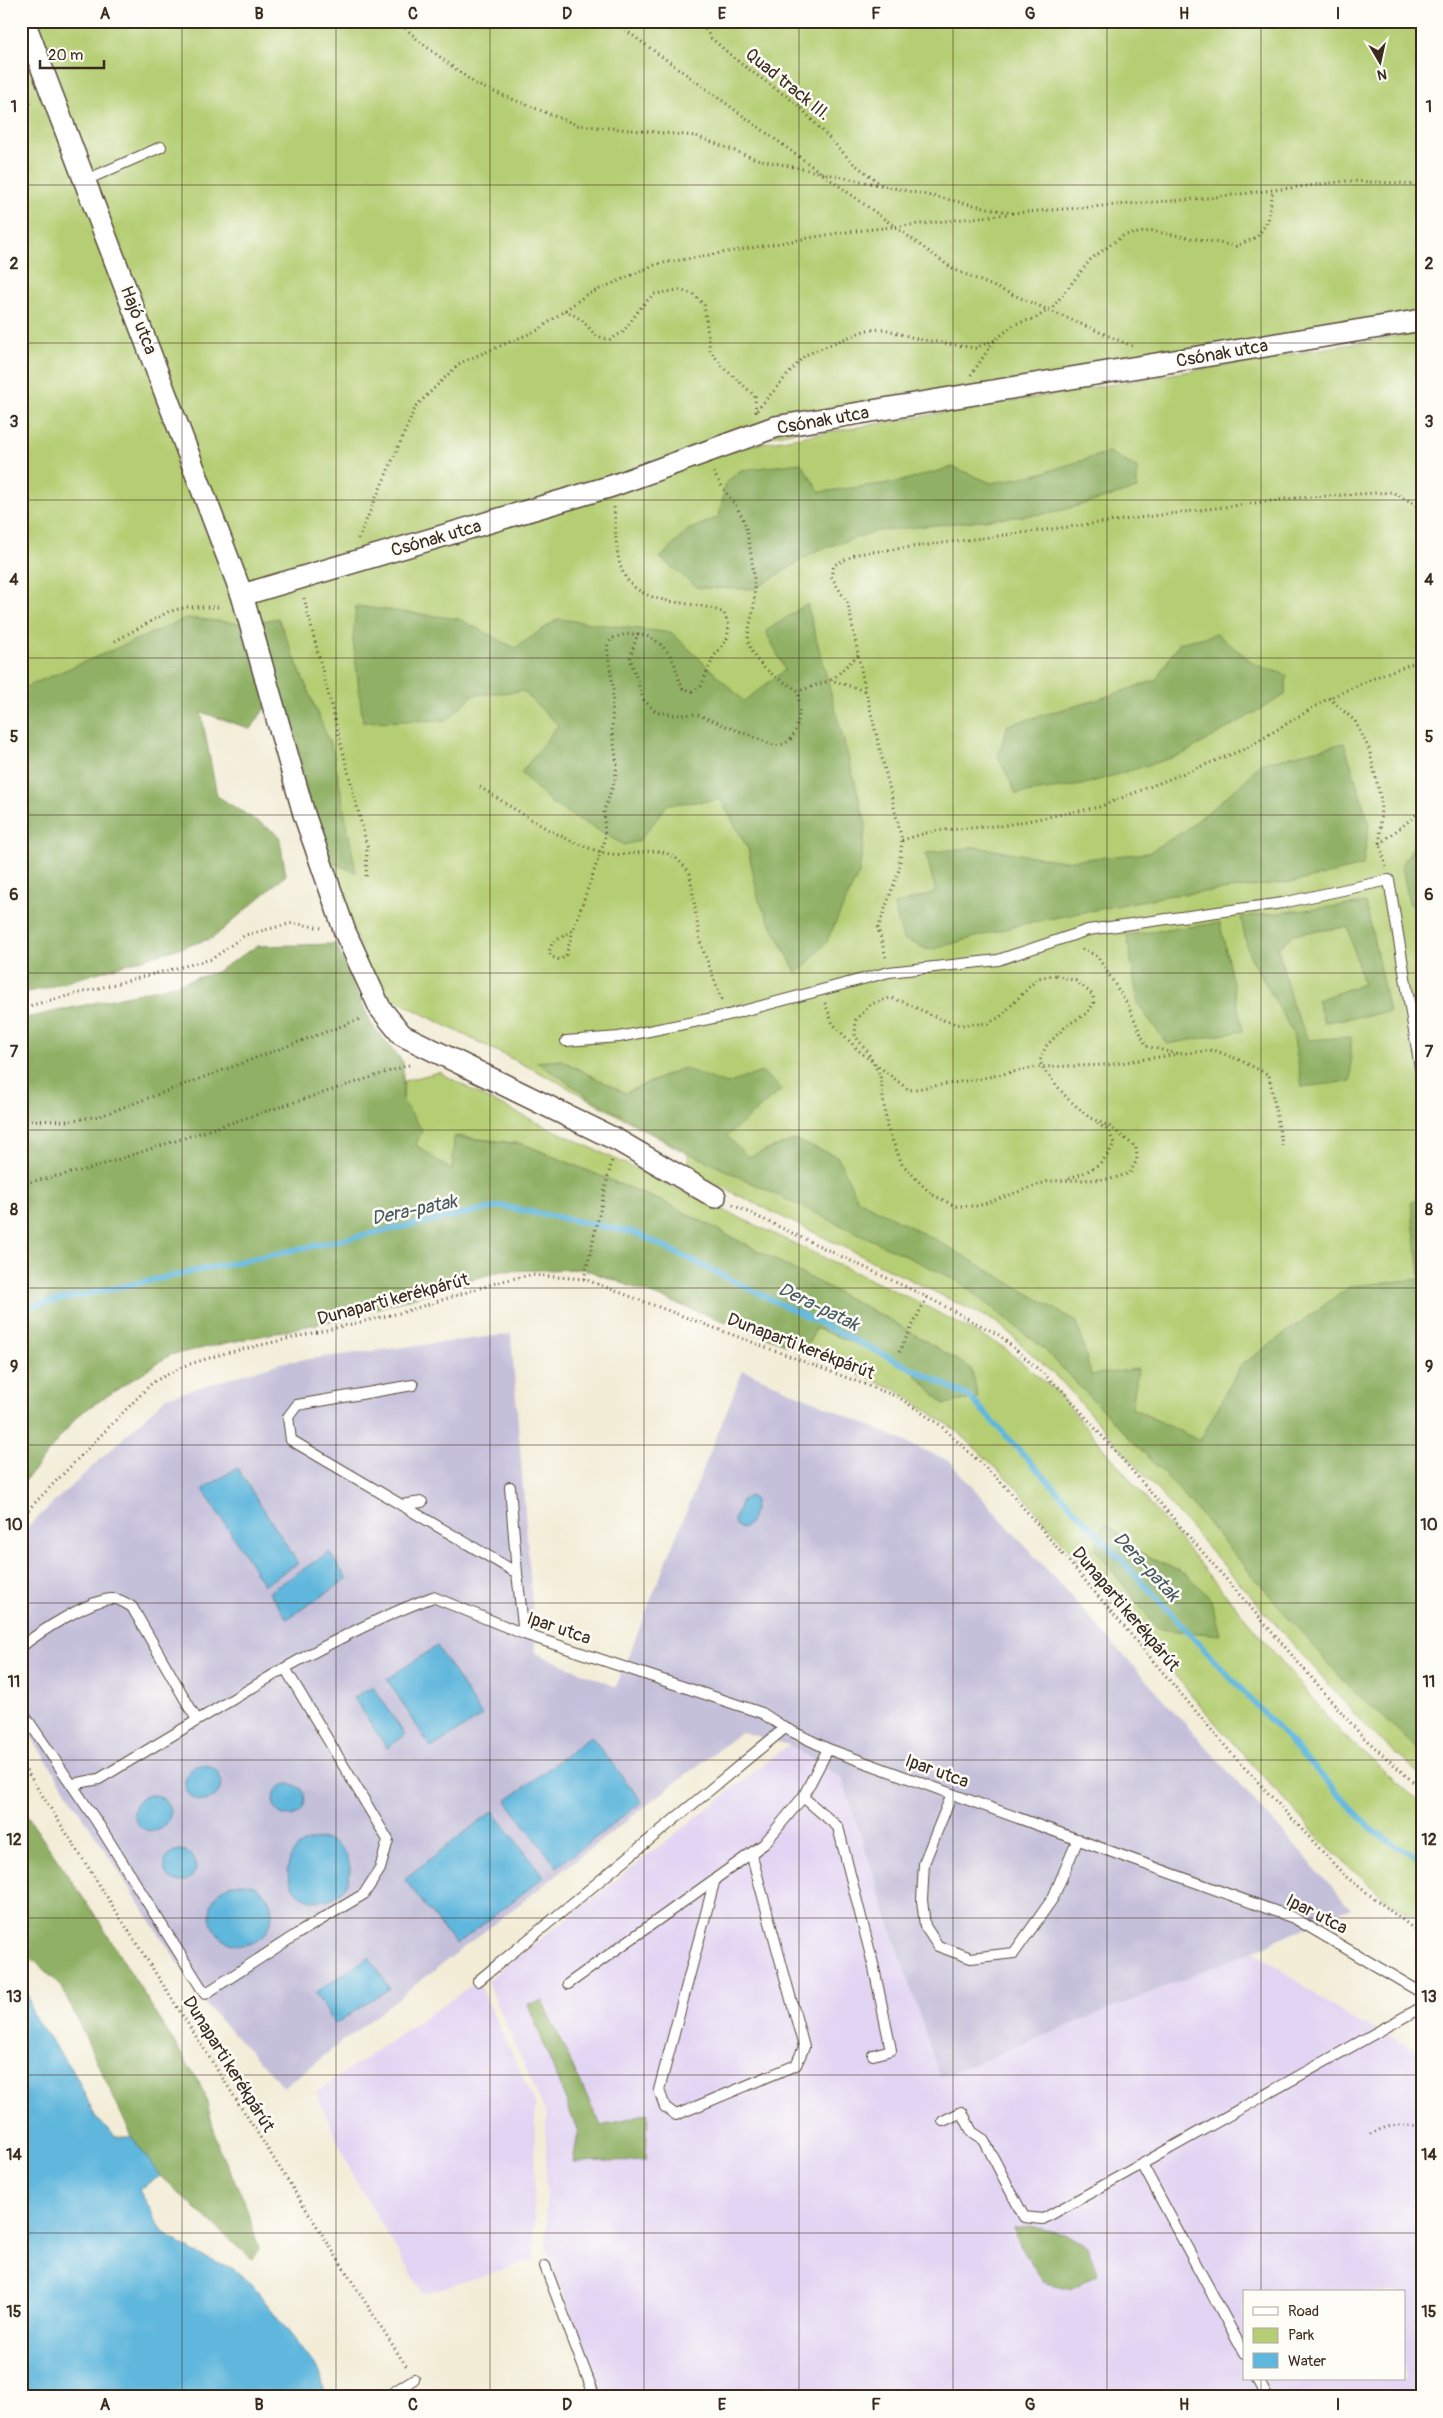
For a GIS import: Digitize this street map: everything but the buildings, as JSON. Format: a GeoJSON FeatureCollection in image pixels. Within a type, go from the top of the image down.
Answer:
{"type":"FeatureCollection","features":[{"type":"Feature","properties":{"kind":"street","name":"Hajó utca"},"geometry":{"type":"LineString","coordinates":[[24,21],[86,180],[245,606],[304,814],[345,932],[380,1008],[402,1034],[437,1053],[617,1140],[715,1197]]}},
{"type":"Feature","properties":{"kind":"street","name":"Csónak utca"},"geometry":{"type":"LineString","coordinates":[[245,606],[300,578],[612,486],[707,453],[757,422],[1422,320]]}},
{"type":"Feature","properties":{"kind":"lane"},"geometry":{"type":"LineString","coordinates":[[86,180],[161,147]]}},
{"type":"Feature","properties":{"kind":"lane"},"geometry":{"type":"LineString","coordinates":[[566,1041],[619,1037],[728,1015],[889,972],[998,960],[1088,930],[1282,903],[1389,880],[1422,1080]]}},
{"type":"Feature","properties":{"kind":"lane"},"geometry":{"type":"LineString","coordinates":[[413,1385],[297,1404],[288,1417],[291,1440],[517,1574]]}},
{"type":"Feature","properties":{"kind":"lane"},"geometry":{"type":"LineString","coordinates":[[510,1487],[524,1634]]}},
{"type":"Feature","properties":{"kind":"lane"},"geometry":{"type":"LineString","coordinates":[[401,1506],[422,1502]]}},
{"type":"Feature","properties":{"kind":"lane","name":"Ipar utca"},"geometry":{"type":"LineString","coordinates":[[285,1668],[345,1634],[397,1610],[433,1597],[524,1634],[762,1713],[785,1728],[828,1749],[1294,1918],[1422,1993]]}},
{"type":"Feature","properties":{"kind":"lane"},"geometry":{"type":"LineString","coordinates":[[21,1647],[39,1632],[102,1600],[115,1599],[132,1606],[197,1720]]}},
{"type":"Feature","properties":{"kind":"lane"},"geometry":{"type":"LineString","coordinates":[[21,1710],[73,1784],[205,1994],[297,1934],[364,1894],[380,1869],[388,1840],[285,1668],[99,1779],[73,1784]]}},
{"type":"Feature","properties":{"kind":"lane"},"geometry":{"type":"LineString","coordinates":[[478,1981],[785,1728]]}},
{"type":"Feature","properties":{"kind":"lane"},"geometry":{"type":"LineString","coordinates":[[568,1984],[764,1844],[803,1797],[828,1749]]}},
{"type":"Feature","properties":{"kind":"lane"},"geometry":{"type":"LineString","coordinates":[[952,1794],[924,1863],[922,1900],[925,1926],[938,1946],[971,1958],[1014,1953],[1053,1898],[1078,1840]]}},
{"type":"Feature","properties":{"kind":"lane"},"geometry":{"type":"LineString","coordinates":[[803,1797],[838,1827],[874,1968],[891,2050],[873,2055]]}},
{"type":"Feature","properties":{"kind":"lane"},"geometry":{"type":"LineString","coordinates":[[715,1879],[659,2090],[665,2107],[676,2115],[796,2065],[804,2046],[751,1853]]}},
{"type":"Feature","properties":{"kind":"lane"},"geometry":{"type":"LineString","coordinates":[[943,2121],[962,2112],[972,2132],[984,2140],[1024,2216],[1043,2219],[1422,2007]]}},
{"type":"Feature","properties":{"kind":"lane"},"geometry":{"type":"LineString","coordinates":[[1142,2164],[1243,2352]]}},
{"type":"Feature","properties":{"kind":"lane"},"geometry":{"type":"LineString","coordinates":[[545,2266],[595,2397]]}},
{"type":"Feature","properties":{"kind":"lane"},"geometry":{"type":"LineString","coordinates":[[386,2397],[414,2380]]}},
{"type":"Feature","properties":{"kind":"lane"},"geometry":{"type":"LineString","coordinates":[[1259,2380],[1268,2397]]}},
{"type":"Feature","properties":{"kind":"path"},"geometry":{"type":"LineString","coordinates":[[398,21],[420,42],[477,86],[577,125],[696,136],[756,159],[1012,213]]}},
{"type":"Feature","properties":{"kind":"path"},"geometry":{"type":"LineString","coordinates":[[613,21],[953,269],[1135,347]]}},
{"type":"Feature","properties":{"kind":"path","name":"Quad track III."},"geometry":{"type":"LineString","coordinates":[[700,21],[711,38],[740,63],[798,105],[853,163],[883,185]]}},
{"type":"Feature","properties":{"kind":"path"},"geometry":{"type":"LineString","coordinates":[[346,564],[416,406],[460,364],[538,330],[586,295],[657,264],[838,233],[1012,213],[1208,198],[1347,182],[1399,183],[1422,186]]}},
{"type":"Feature","properties":{"kind":"path"},"geometry":{"type":"LineString","coordinates":[[972,371],[995,340],[1015,324],[1036,318],[1053,308],[1091,259],[1124,235],[1152,231],[1236,246],[1257,237],[1268,221],[1273,190]]}},
{"type":"Feature","properties":{"kind":"path"},"geometry":{"type":"LineString","coordinates":[[565,310],[582,320],[595,334],[609,340],[623,332],[642,306],[654,294],[680,290],[693,294],[704,305],[710,350],[722,366],[754,396],[757,422]]}},
{"type":"Feature","properties":{"kind":"path"},"geometry":{"type":"LineString","coordinates":[[757,422],[805,355],[866,330],[884,329],[918,339],[975,348],[995,340]]}},
{"type":"Feature","properties":{"kind":"path"},"geometry":{"type":"LineString","coordinates":[[707,453],[716,478],[738,510],[745,526],[754,576],[754,606],[748,625],[750,649],[761,664],[799,691]]}},
{"type":"Feature","properties":{"kind":"path"},"geometry":{"type":"LineString","coordinates":[[573,930],[552,943],[549,952],[552,957],[560,960],[566,956],[573,930],[605,840],[604,810],[615,780],[618,764],[612,731],[613,686],[607,648],[611,638],[625,633],[638,633],[656,640],[673,660],[683,689],[692,691],[701,686],[714,656],[727,640],[729,626],[724,613],[719,610],[666,601],[643,594],[623,575],[618,563],[612,486]]}},
{"type":"Feature","properties":{"kind":"path"},"geometry":{"type":"LineString","coordinates":[[889,972],[878,928],[899,870],[902,840],[865,691],[848,604],[832,576],[834,565],[858,554],[1294,498],[1392,492],[1415,504],[1422,515]]}},
{"type":"Feature","properties":{"kind":"path"},"geometry":{"type":"LineString","coordinates":[[300,578],[312,635],[367,846],[366,880]]}},
{"type":"Feature","properties":{"kind":"path"},"geometry":{"type":"LineString","coordinates":[[115,641],[168,612],[186,607],[245,606]]}},
{"type":"Feature","properties":{"kind":"path"},"geometry":{"type":"LineString","coordinates":[[638,633],[630,658],[643,699],[656,712],[676,715],[696,714],[776,746],[788,742],[794,733],[799,711],[799,691]]}},
{"type":"Feature","properties":{"kind":"path"},"geometry":{"type":"LineString","coordinates":[[799,691],[831,680],[858,655]]}},
{"type":"Feature","properties":{"kind":"path"},"geometry":{"type":"LineString","coordinates":[[902,840],[933,831],[1006,825],[1099,807],[1247,748],[1329,698],[1381,674],[1422,660]]}},
{"type":"Feature","properties":{"kind":"path"},"geometry":{"type":"LineString","coordinates":[[831,680],[865,691]]}},
{"type":"Feature","properties":{"kind":"path"},"geometry":{"type":"LineString","coordinates":[[1329,698],[1355,720],[1369,749],[1381,800],[1380,844],[1389,880]]}},
{"type":"Feature","properties":{"kind":"path"},"geometry":{"type":"LineString","coordinates":[[480,787],[545,827],[602,852],[620,854],[655,850],[672,854],[684,865],[690,874],[700,942],[728,1015]]}},
{"type":"Feature","properties":{"kind":"path"},"geometry":{"type":"LineString","coordinates":[[1380,844],[1422,810]]}},
{"type":"Feature","properties":{"kind":"path"},"geometry":{"type":"LineString","coordinates":[[21,1008],[212,959],[245,935],[293,924],[345,932]]}},
{"type":"Feature","properties":{"kind":"path"},"geometry":{"type":"LineString","coordinates":[[1060,940],[1097,956],[1128,1005],[1146,1046],[1178,1054]]}},
{"type":"Feature","properties":{"kind":"path"},"geometry":{"type":"LineString","coordinates":[[1066,1179],[1098,1166],[1108,1155],[1114,1143],[1108,1130],[1090,1118],[1068,1099],[1042,1069],[1040,1060],[1046,1046],[1066,1026],[1087,1013],[1094,1003],[1093,995],[1076,982],[1056,975],[1038,978],[1000,1017],[988,1023],[960,1025],[940,1019],[904,1002],[890,998],[871,1004],[856,1020],[855,1036],[867,1051],[880,1075],[887,1127],[902,1164],[931,1194],[955,1206],[978,1206],[1049,1180],[1111,1179],[1130,1173],[1137,1160],[1136,1147],[1109,1126],[1090,1118]]}},
{"type":"Feature","properties":{"kind":"path"},"geometry":{"type":"LineString","coordinates":[[820,991],[833,1024],[859,1051],[909,1090],[1037,1067],[1107,1065],[1214,1050],[1242,1061],[1269,1075],[1283,1149]]}},
{"type":"Feature","properties":{"kind":"path"},"geometry":{"type":"LineString","coordinates":[[21,1120],[66,1121],[100,1116],[362,1018],[380,1008]]}},
{"type":"Feature","properties":{"kind":"path"},"geometry":{"type":"LineString","coordinates":[[21,1184],[89,1169],[379,1076],[437,1053]]}},
{"type":"Feature","properties":{"kind":"path"},"geometry":{"type":"LineString","coordinates":[[584,1279],[609,1171]]}},
{"type":"Feature","properties":{"kind":"path"},"geometry":{"type":"LineString","coordinates":[[715,1197],[926,1297],[999,1335],[1063,1391],[1362,1736],[1422,1790]]}},
{"type":"Feature","properties":{"kind":"path","name":"Dunaparti kerékpárút"},"geometry":{"type":"LineString","coordinates":[[21,1517],[153,1382],[184,1366],[222,1354],[404,1312],[502,1281],[530,1275],[584,1279],[898,1398],[940,1425],[1004,1485],[1232,1754],[1338,1868],[1422,1935]]}},
{"type":"Feature","properties":{"kind":"path"},"geometry":{"type":"LineString","coordinates":[[899,1352],[926,1297]]}},
{"type":"Feature","properties":{"kind":"path","name":"Dunaparti kerékpárút"},"geometry":{"type":"LineString","coordinates":[[21,1762],[414,2380]]}},
{"type":"Feature","properties":{"kind":"path"},"geometry":{"type":"LineString","coordinates":[[1370,2134],[1385,2127],[1407,2123],[1422,2128]]}},
{"type":"Feature","properties":{"kind":"shaded area"},"geometry":{"type":"Polygon","coordinates":[[[511,1334],[536,1653],[616,1687],[743,1370],[949,1461],[1351,1908],[1254,1951],[940,2078],[842,1778],[789,1745],[741,1732],[284,2087],[204,2003],[21,1721],[21,1533],[167,1397],[284,1362],[511,1334]]]}},
{"type":"Feature","properties":{"kind":"shaded area"},"geometry":{"type":"Polygon","coordinates":[[[789,1745],[842,1778],[940,2078],[1254,1951],[1349,2018],[1422,2050],[1422,2397],[603,2397],[546,2250],[546,2114],[487,1981],[789,1745]]]}},
{"type":"Feature","properties":{"kind":"shaded area"},"geometry":{"type":"Polygon","coordinates":[[[478,1981],[535,2102],[534,2260],[423,2294],[353,2176],[316,2092],[478,1981]]]}},
{"type":"Feature","properties":{"kind":"green space"},"geometry":{"type":"Polygon","coordinates":[[[21,21],[1422,21],[1422,316],[706,448],[245,588],[247,624],[21,689],[21,21]]]}},
{"type":"Feature","properties":{"kind":"green space"},"geometry":{"type":"Polygon","coordinates":[[[1422,332],[1422,1777],[1366,1727],[1063,1383],[998,1323],[685,1169],[689,1155],[556,1081],[375,990],[310,812],[249,598],[752,445],[1422,332]]]}},
{"type":"Feature","properties":{"kind":"green space"},"geometry":{"type":"Polygon","coordinates":[[[1109,452],[1137,468],[1137,489],[1052,513],[877,531],[818,550],[755,589],[698,588],[660,558],[688,530],[719,517],[726,482],[741,470],[801,463],[820,492],[898,482],[953,467],[991,483],[1039,474],[1109,452]]]}},
{"type":"Feature","properties":{"kind":"green space"},"geometry":{"type":"Polygon","coordinates":[[[807,604],[866,824],[859,873],[826,943],[797,974],[759,901],[748,849],[721,800],[668,804],[639,841],[624,845],[552,804],[521,773],[558,725],[523,691],[473,695],[448,720],[363,722],[353,640],[356,606],[459,619],[515,648],[558,619],[672,633],[744,701],[785,670],[766,631],[807,604]]]}},
{"type":"Feature","properties":{"kind":"green space"},"geometry":{"type":"Polygon","coordinates":[[[187,618],[247,624],[278,618],[333,751],[356,872],[320,858],[298,747],[272,697],[251,729],[201,712],[217,796],[279,835],[286,875],[213,938],[43,989],[21,993],[21,689],[187,618]]]}},
{"type":"Feature","properties":{"kind":"green space"},"geometry":{"type":"Polygon","coordinates":[[[1217,634],[1256,665],[1287,675],[1285,695],[1181,755],[1082,785],[1016,794],[998,756],[1008,725],[1096,700],[1156,680],[1179,643],[1217,634]]]}},
{"type":"Feature","properties":{"kind":"green space"},"geometry":{"type":"Polygon","coordinates":[[[1344,743],[1369,823],[1363,866],[1294,882],[1166,896],[1023,924],[929,950],[903,939],[894,905],[936,892],[926,853],[975,847],[1063,861],[1148,853],[1186,830],[1244,782],[1259,764],[1344,743]]]}},
{"type":"Feature","properties":{"kind":"green space"},"geometry":{"type":"Polygon","coordinates":[[[1422,838],[1422,912],[1409,903],[1402,866],[1415,844],[1422,838]]]}},
{"type":"Feature","properties":{"kind":"green space"},"geometry":{"type":"Polygon","coordinates":[[[1366,903],[1389,1012],[1324,1022],[1317,1000],[1363,984],[1348,927],[1294,934],[1278,948],[1292,1004],[1308,1040],[1351,1037],[1351,1081],[1302,1087],[1293,1033],[1248,952],[1241,917],[1366,903]]]}},
{"type":"Feature","properties":{"kind":"green space"},"geometry":{"type":"Polygon","coordinates":[[[1220,923],[1243,1031],[1167,1044],[1138,1004],[1127,935],[1220,923]]]}},
{"type":"Feature","properties":{"kind":"green space"},"geometry":{"type":"Polygon","coordinates":[[[336,944],[371,1024],[403,1062],[403,1102],[422,1130],[416,1145],[452,1171],[454,1137],[523,1144],[670,1205],[892,1321],[971,1368],[978,1398],[944,1404],[905,1363],[816,1328],[808,1344],[788,1345],[584,1269],[501,1271],[345,1318],[170,1355],[78,1415],[21,1486],[21,1019],[171,986],[216,972],[257,946],[336,944]]]}},
{"type":"Feature","properties":{"kind":"green space"},"geometry":{"type":"Polygon","coordinates":[[[561,1060],[625,1093],[683,1068],[726,1084],[762,1072],[782,1089],[727,1136],[748,1157],[794,1140],[837,1156],[858,1200],[938,1241],[1077,1322],[1091,1375],[1138,1369],[1132,1408],[1200,1441],[1240,1366],[1351,1286],[1420,1279],[1411,1202],[1422,1200],[1422,1752],[1347,1685],[1172,1482],[1043,1348],[956,1280],[689,1153],[592,1099],[537,1062],[561,1060]]]}},
{"type":"Feature","properties":{"kind":"green space"},"geometry":{"type":"Polygon","coordinates":[[[439,1072],[490,1100],[916,1301],[1003,1347],[1057,1392],[1341,1733],[1422,1804],[1422,1922],[1384,1898],[1324,1844],[1217,1725],[1016,1487],[957,1431],[896,1390],[788,1345],[808,1344],[816,1328],[905,1363],[944,1404],[892,1321],[670,1205],[523,1144],[455,1136],[452,1172],[416,1145],[403,1102],[404,1081],[439,1072]]]}},
{"type":"Feature","properties":{"kind":"green space"},"geometry":{"type":"Polygon","coordinates":[[[1105,1522],[1139,1552],[1189,1576],[1211,1600],[1220,1635],[1158,1629],[1095,1549],[1105,1522]]]}},
{"type":"Feature","properties":{"kind":"green space"},"geometry":{"type":"Polygon","coordinates":[[[21,1807],[97,1918],[204,2091],[219,2150],[244,2200],[259,2249],[252,2259],[160,2176],[132,2137],[62,1987],[21,1948],[21,1807]]]}},
{"type":"Feature","properties":{"kind":"green space"},"geometry":{"type":"Polygon","coordinates":[[[542,2001],[601,2126],[648,2113],[646,2160],[573,2162],[578,2132],[528,2004],[542,2001]]]}},
{"type":"Feature","properties":{"kind":"green space"},"geometry":{"type":"Polygon","coordinates":[[[1030,2226],[1064,2234],[1087,2246],[1098,2275],[1072,2289],[1043,2282],[1021,2246],[1013,2228],[1030,2226]]]}},
{"type":"Feature","properties":{"kind":"water"},"geometry":{"type":"Polygon","coordinates":[[[237,1468],[298,1563],[264,1585],[203,1489],[237,1468]]]}},
{"type":"Feature","properties":{"kind":"water"},"geometry":{"type":"Polygon","coordinates":[[[750,1496],[755,1500],[754,1513],[748,1525],[742,1529],[735,1525],[734,1520],[742,1500],[750,1496]]]}},
{"type":"Feature","properties":{"kind":"water"},"geometry":{"type":"Polygon","coordinates":[[[329,1552],[347,1579],[287,1619],[269,1592],[329,1552]]]}},
{"type":"Feature","properties":{"kind":"water"},"geometry":{"type":"Polygon","coordinates":[[[437,1646],[482,1716],[431,1748],[387,1679],[437,1646]]]}},
{"type":"Feature","properties":{"kind":"water"},"geometry":{"type":"Polygon","coordinates":[[[373,1686],[405,1735],[387,1748],[354,1698],[373,1686]]]}},
{"type":"Feature","properties":{"kind":"water"},"geometry":{"type":"Polygon","coordinates":[[[591,1736],[642,1802],[557,1867],[506,1801],[591,1736]]]}},
{"type":"Feature","properties":{"kind":"water"},"geometry":{"type":"Polygon","coordinates":[[[203,1765],[210,1766],[216,1770],[220,1776],[220,1790],[216,1796],[210,1800],[203,1801],[196,1800],[190,1796],[186,1790],[185,1783],[186,1776],[190,1770],[196,1766],[203,1765]]]}},
{"type":"Feature","properties":{"kind":"water"},"geometry":{"type":"Polygon","coordinates":[[[289,1784],[295,1785],[300,1789],[304,1794],[304,1806],[300,1811],[295,1815],[289,1816],[283,1815],[278,1811],[274,1806],[273,1800],[274,1794],[278,1789],[283,1785],[289,1784]]]}},
{"type":"Feature","properties":{"kind":"water"},"geometry":{"type":"Polygon","coordinates":[[[152,1795],[159,1796],[165,1800],[169,1806],[169,1820],[165,1826],[159,1830],[152,1831],[145,1830],[139,1826],[135,1820],[134,1813],[135,1806],[139,1800],[145,1796],[152,1795]]]}},
{"type":"Feature","properties":{"kind":"water"},"geometry":{"type":"Polygon","coordinates":[[[493,1811],[544,1877],[456,1945],[404,1879],[493,1811]]]}},
{"type":"Feature","properties":{"kind":"water"},"geometry":{"type":"Polygon","coordinates":[[[319,1839],[336,1844],[341,1848],[345,1853],[350,1870],[345,1887],[341,1892],[336,1896],[319,1901],[302,1896],[297,1892],[293,1887],[288,1870],[293,1853],[297,1848],[302,1844],[319,1839]]]}},
{"type":"Feature","properties":{"kind":"water"},"geometry":{"type":"Polygon","coordinates":[[[180,1850],[186,1851],[191,1855],[195,1860],[195,1872],[191,1877],[186,1881],[180,1882],[174,1881],[169,1877],[165,1872],[164,1866],[165,1860],[169,1855],[174,1851],[180,1850]]]}},
{"type":"Feature","properties":{"kind":"water"},"geometry":{"type":"Polygon","coordinates":[[[241,1883],[258,1888],[263,1892],[267,1897],[272,1914],[267,1931],[263,1936],[258,1940],[241,1945],[224,1940],[219,1936],[215,1931],[210,1914],[215,1897],[219,1892],[224,1888],[241,1883]]]}},
{"type":"Feature","properties":{"kind":"water"},"geometry":{"type":"Polygon","coordinates":[[[369,1957],[390,1988],[335,2024],[315,1993],[369,1957]]]}},
{"type":"Feature","properties":{"kind":"water"},"geometry":{"type":"Polygon","coordinates":[[[21,1969],[33,2015],[76,2076],[96,2118],[116,2137],[132,2137],[160,2176],[139,2190],[163,2232],[191,2251],[234,2269],[253,2286],[320,2372],[326,2397],[21,2397],[21,1969]]]}},
{"type":"Feature","properties":{"kind":"waterway","name":"Dera-patak"},"geometry":{"type":"LineString","coordinates":[[21,1308],[501,1206],[636,1233],[970,1397],[1374,1832],[1422,1860]]}}]}
